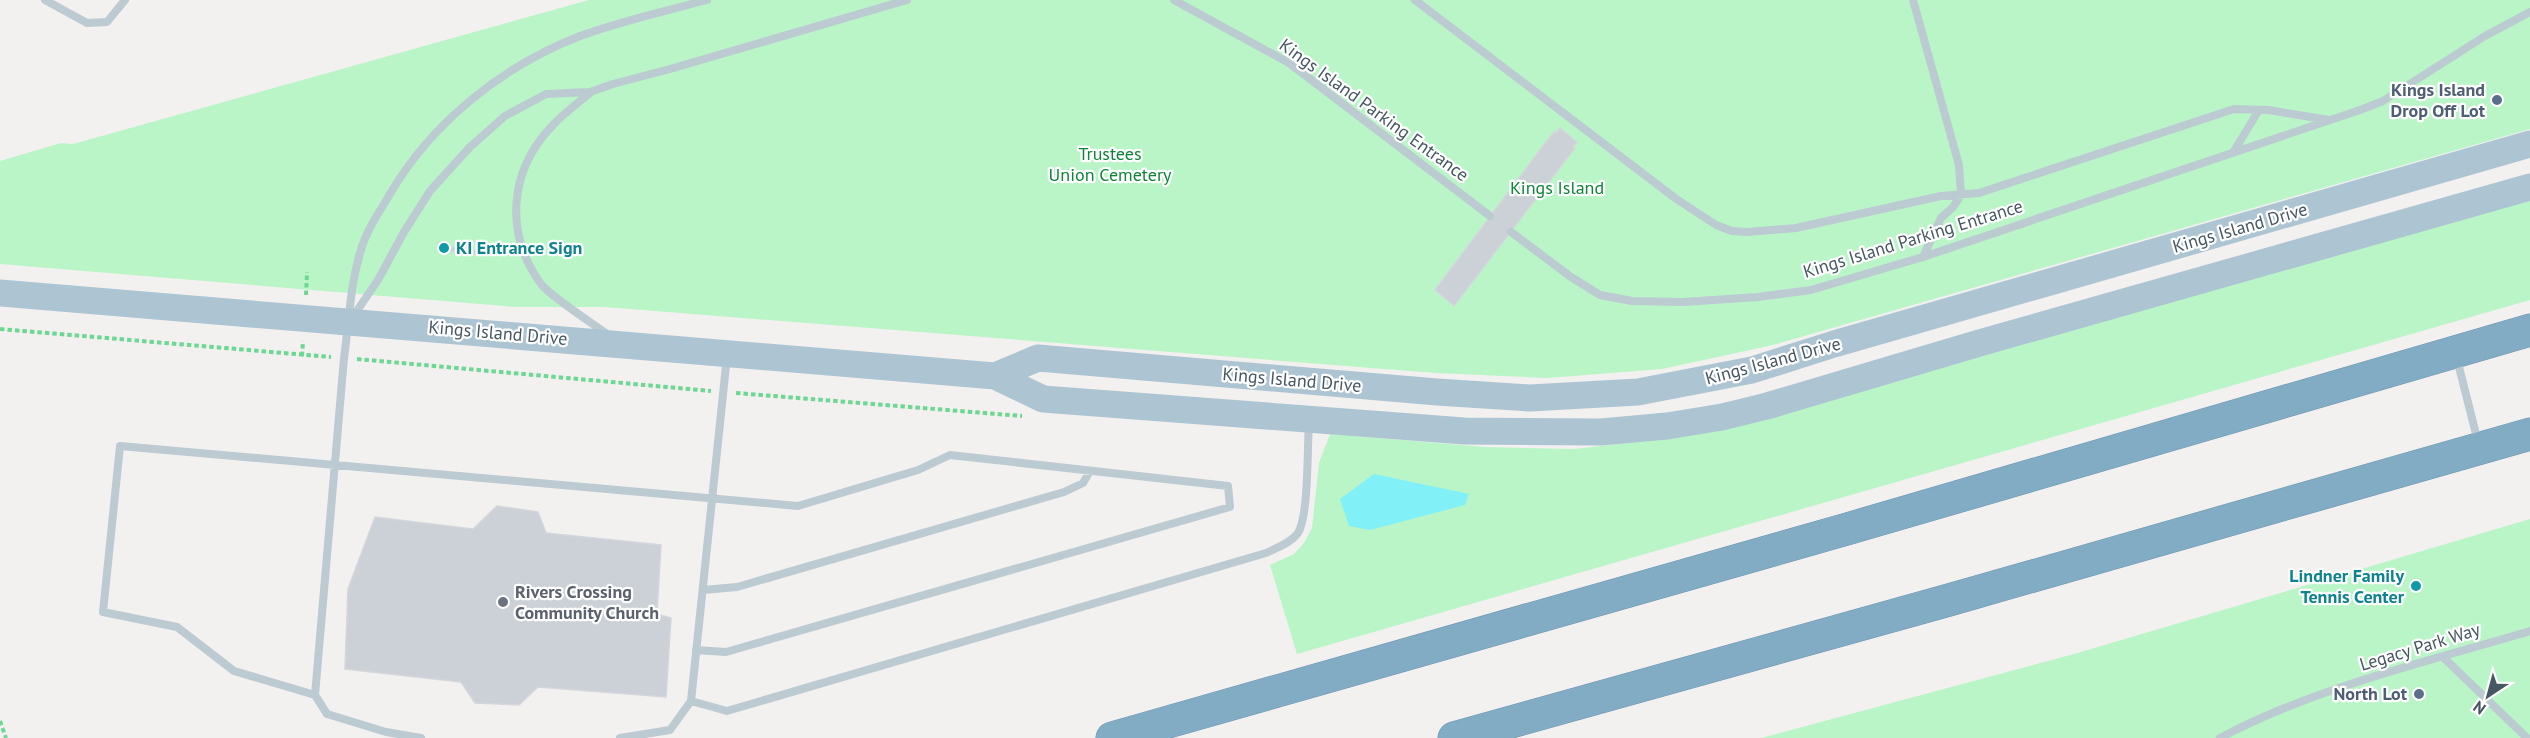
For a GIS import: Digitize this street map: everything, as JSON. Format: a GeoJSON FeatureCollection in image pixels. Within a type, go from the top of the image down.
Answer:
{"type":"FeatureCollection","features":[{"type":"Feature","properties":{"kind":"highway"},"geometry":{"type":"LineString","coordinates":[[1112,738],[1847,529],[2530,330]]}},
{"type":"Feature","properties":{"kind":"highway"},"geometry":{"type":"LineString","coordinates":[[1454,738],[1937,604],[2530,434]]}},
{"type":"Feature","properties":{"kind":"main road","name":"Kings Island Drive"},"geometry":{"type":"LineString","coordinates":[[995,376],[1038,358],[1392,389],[1530,398],[1638,392],[1752,370],[1834,344],[2530,144]]}},
{"type":"Feature","properties":{"kind":"main road","name":"Kings Island Drive"},"geometry":{"type":"LineString","coordinates":[[0,293],[995,376],[1043,399],[1464,431],[1601,432],[1667,426],[1722,417],[2530,187]]}},
{"type":"Feature","properties":{"kind":"lane"},"geometry":{"type":"LineString","coordinates":[[45,0],[87,23],[107,22],[124,0]]}},
{"type":"Feature","properties":{"kind":"lane"},"geometry":{"type":"LineString","coordinates":[[421,738],[386,732],[327,714],[315,695],[344,358],[350,321],[351,286],[361,248],[402,174],[428,141],[461,107],[515,70],[551,49],[618,24],[707,0]]}},
{"type":"Feature","properties":{"kind":"lane"},"geometry":{"type":"LineString","coordinates":[[350,321],[378,280],[404,232],[430,192],[470,147],[505,116],[546,94],[590,92],[907,0]]}},
{"type":"Feature","properties":{"kind":"lane","name":"Kings Island Parking Entrance"},"geometry":{"type":"LineString","coordinates":[[1174,0],[1289,63],[1490,216]]}},
{"type":"Feature","properties":{"kind":"lane"},"geometry":{"type":"LineString","coordinates":[[1415,0],[1675,198],[1716,225],[1732,231],[1796,228],[1870,214],[1921,200],[1990,191],[2234,109],[2259,110],[2330,120]]}},
{"type":"Feature","properties":{"kind":"lane"},"geometry":{"type":"LineString","coordinates":[[1913,0],[1959,165],[1961,195],[1953,207],[1941,218],[1923,257]]}},
{"type":"Feature","properties":{"kind":"lane","name":"Kings Island Parking Entrance"},"geometry":{"type":"LineString","coordinates":[[1511,231],[1571,277],[1600,295],[1632,301],[1694,301],[1758,297],[1811,290],[1923,257],[2383,101],[2485,36],[2530,12]]}},
{"type":"Feature","properties":{"kind":"lane"},"geometry":{"type":"LineString","coordinates":[[590,92],[551,126],[532,153],[518,184],[515,219],[524,254],[542,286],[620,343]]}},
{"type":"Feature","properties":{"kind":"lane"},"geometry":{"type":"LineString","coordinates":[[2234,151],[2259,110]]}},
{"type":"Feature","properties":{"kind":"lane"},"geometry":{"type":"LineString","coordinates":[[620,738],[670,730],[691,701],[727,352]]}},
{"type":"Feature","properties":{"kind":"lane"},"geometry":{"type":"LineString","coordinates":[[2455,352],[2480,448]]}},
{"type":"Feature","properties":{"kind":"lane"},"geometry":{"type":"LineString","coordinates":[[691,701],[727,711],[1266,553],[1285,544],[1298,532],[1304,509],[1309,420]]}},
{"type":"Feature","properties":{"kind":"lane"},"geometry":{"type":"LineString","coordinates":[[315,695],[234,671],[177,627],[103,612],[120,446],[798,506],[918,470],[950,455],[1228,486],[1230,507],[726,652],[696,650]]}},
{"type":"Feature","properties":{"kind":"lane"},"geometry":{"type":"LineString","coordinates":[[703,590],[736,586],[1064,492],[1083,483],[1090,471]]}},
{"type":"Feature","properties":{"kind":"lane","name":"Legacy Park Way"},"geometry":{"type":"LineString","coordinates":[[2220,738],[2247,724],[2340,688],[2530,631]]}},
{"type":"Feature","properties":{"kind":"lane"},"geometry":{"type":"LineString","coordinates":[[2443,657],[2527,738]]}},
{"type":"Feature","properties":{"kind":"path"},"geometry":{"type":"LineString","coordinates":[[0,329],[302,356]]}},
{"type":"Feature","properties":{"kind":"path"},"geometry":{"type":"LineString","coordinates":[[381,360],[476,368],[498,373],[686,388]]}},
{"type":"Feature","properties":{"kind":"path"},"geometry":{"type":"LineString","coordinates":[[0,721],[6,738]]}},
{"type":"Feature","properties":{"kind":"green space","name":"Kings Island"},"geometry":{"type":"Polygon","coordinates":[[[589,0],[2530,0],[2530,129],[1773,345],[1662,369],[1548,378],[1435,373],[605,307],[515,307],[0,264],[0,161],[61,143],[73,144],[589,0]]]}},
{"type":"Feature","properties":{"kind":"green space"},"geometry":{"type":"Polygon","coordinates":[[[2530,199],[2530,300],[1297,654],[1270,565],[1294,554],[1304,543],[1312,528],[1319,463],[1330,434],[1485,447],[1574,449],[1672,438],[1909,377],[2530,199]]]}},
{"type":"Feature","properties":{"kind":"green space","name":"Lindner Family Tennis Center"},"geometry":{"type":"Polygon","coordinates":[[[2530,519],[2530,738],[1761,738],[2074,654],[2530,519]]]}},
{"type":"Feature","properties":{"kind":"water"},"geometry":{"type":"Polygon","coordinates":[[[1374,474],[1469,494],[1465,505],[1370,530],[1349,526],[1340,499],[1374,474]]]}},
{"type":"Feature","properties":{"kind":"building"},"geometry":{"type":"Polygon","coordinates":[[[1560,128],[1577,142],[1573,147],[1575,148],[1454,306],[1435,290],[1545,143],[1560,128]]]}},
{"type":"Feature","properties":{"kind":"building","name":"KI Entrance Sign"},"geometry":{"type":"Polygon","coordinates":[[[440,242],[446,247],[476,250],[482,245],[484,248],[476,254],[444,251],[437,243],[440,242]]]}},
{"type":"Feature","properties":{"kind":"building","name":"Rivers Crossing Community Church"},"geometry":{"type":"Polygon","coordinates":[[[497,506],[538,512],[546,533],[661,545],[657,614],[671,618],[666,697],[538,687],[519,705],[475,703],[461,682],[345,669],[348,589],[375,517],[473,529],[497,506]]]}},
{"type":"Feature","properties":{"kind":"place","name":"Kings Island Drop Off Lot"},"geometry":{"type":"Point","coordinates":[2497,100]}},
{"type":"Feature","properties":{"kind":"place","name":"KI Entrance Sign"},"geometry":{"type":"Point","coordinates":[444,248]}},
{"type":"Feature","properties":{"kind":"place","name":"Lindner Family Tennis Center"},"geometry":{"type":"Point","coordinates":[2416,586]}},
{"type":"Feature","properties":{"kind":"place","name":"Rivers Crossing Community Church"},"geometry":{"type":"Point","coordinates":[503,602]}},
{"type":"Feature","properties":{"kind":"place","name":"North Lot"},"geometry":{"type":"Point","coordinates":[2419,694]}},
{"type":"Feature","properties":{"kind":"park label","name":"Trustees Union Cemetery"},"geometry":{"type":"Point","coordinates":[1110,164]}}]}
